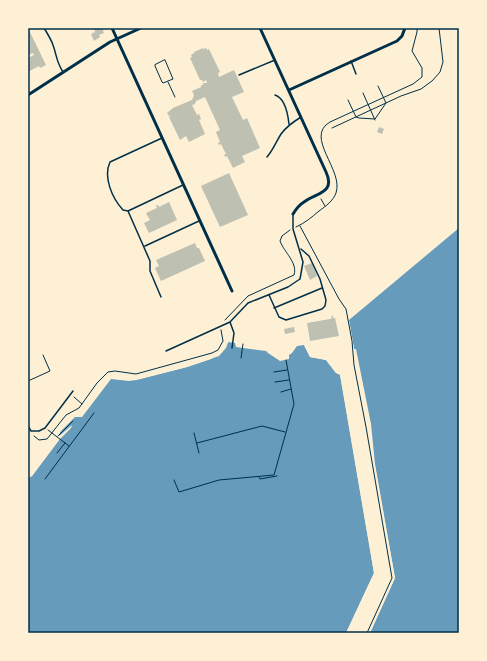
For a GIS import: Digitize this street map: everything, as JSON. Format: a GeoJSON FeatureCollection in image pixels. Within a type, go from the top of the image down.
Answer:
{"type":"FeatureCollection","features":[{"type":"Feature","properties":{"kind":"street"},"geometry":{"type":"LineString","coordinates":[[112,28],[232,291]]}},
{"type":"Feature","properties":{"kind":"street"},"geometry":{"type":"LineString","coordinates":[[28,95],[117,39],[140,28]]}},
{"type":"Feature","properties":{"kind":"street"},"geometry":{"type":"LineString","coordinates":[[260,28],[329,181],[325,191],[305,201],[293,214]]}},
{"type":"Feature","properties":{"kind":"street"},"geometry":{"type":"LineString","coordinates":[[289,90],[397,40],[402,36],[405,28]]}},
{"type":"Feature","properties":{"kind":"lane"},"geometry":{"type":"LineString","coordinates":[[44,28],[51,39],[56,60],[63,72]]}},
{"type":"Feature","properties":{"kind":"lane"},"geometry":{"type":"LineString","coordinates":[[239,75],[275,60]]}},
{"type":"Feature","properties":{"kind":"lane"},"geometry":{"type":"LineString","coordinates":[[351,62],[356,74]]}},
{"type":"Feature","properties":{"kind":"lane"},"geometry":{"type":"LineString","coordinates":[[275,95],[280,97],[285,107],[289,125]]}},
{"type":"Feature","properties":{"kind":"lane"},"geometry":{"type":"LineString","coordinates":[[267,157],[273,150],[281,134],[289,125],[301,117]]}},
{"type":"Feature","properties":{"kind":"lane"},"geometry":{"type":"LineString","coordinates":[[162,138],[110,162],[108,168],[110,187],[117,203],[123,210],[128,211],[184,185]]}},
{"type":"Feature","properties":{"kind":"lane"},"geometry":{"type":"LineString","coordinates":[[128,211],[145,246],[150,261],[150,271],[161,297]]}},
{"type":"Feature","properties":{"kind":"lane"},"geometry":{"type":"LineString","coordinates":[[166,351],[230,322],[248,303],[288,287],[300,279],[303,262],[293,229],[293,214]]}},
{"type":"Feature","properties":{"kind":"lane"},"geometry":{"type":"LineString","coordinates":[[145,246],[200,221]]}},
{"type":"Feature","properties":{"kind":"lane"},"geometry":{"type":"LineString","coordinates":[[269,295],[279,317],[286,320],[322,309],[325,306],[326,300],[320,279],[309,256],[300,249]]}},
{"type":"Feature","properties":{"kind":"lane"},"geometry":{"type":"LineString","coordinates":[[274,308],[323,288]]}},
{"type":"Feature","properties":{"kind":"lane"},"geometry":{"type":"LineString","coordinates":[[230,322],[234,333],[232,348]]}},
{"type":"Feature","properties":{"kind":"lane"},"geometry":{"type":"LineString","coordinates":[[28,426],[31,431],[39,431],[45,428],[73,391]]}},
{"type":"Feature","properties":{"kind":"path"},"geometry":{"type":"LineString","coordinates":[[31,431],[35,438],[40,440],[47,439],[66,415],[82,404],[97,383],[108,372],[115,371],[136,374],[218,350],[223,341],[221,326],[225,319],[246,297],[294,275],[294,266],[280,242],[284,234],[300,226],[325,206],[335,195],[338,183],[321,140],[321,132],[326,124],[413,84],[422,77],[422,68],[415,59],[412,51],[417,28]]}},
{"type":"Feature","properties":{"kind":"path"},"geometry":{"type":"LineString","coordinates":[[332,128],[401,96],[421,89],[437,77],[443,62],[439,28]]}},
{"type":"Feature","properties":{"kind":"path"},"geometry":{"type":"LineString","coordinates":[[164,60],[173,79],[168,81],[162,82],[155,66],[164,60]]}},
{"type":"Feature","properties":{"kind":"path"},"geometry":{"type":"LineString","coordinates":[[168,81],[175,97]]}},
{"type":"Feature","properties":{"kind":"path"},"geometry":{"type":"LineString","coordinates":[[378,86],[386,103]]}},
{"type":"Feature","properties":{"kind":"path"},"geometry":{"type":"LineString","coordinates":[[363,93],[375,120]]}},
{"type":"Feature","properties":{"kind":"path"},"geometry":{"type":"LineString","coordinates":[[348,100],[356,117]]}},
{"type":"Feature","properties":{"kind":"path"},"geometry":{"type":"LineString","coordinates":[[375,120],[386,103]]}},
{"type":"Feature","properties":{"kind":"path"},"geometry":{"type":"LineString","coordinates":[[356,117],[375,120]]}},
{"type":"Feature","properties":{"kind":"path"},"geometry":{"type":"LineString","coordinates":[[319,194],[325,206]]}},
{"type":"Feature","properties":{"kind":"path"},"geometry":{"type":"LineString","coordinates":[[300,226],[339,299],[346,309],[352,340],[354,365],[390,564],[392,578],[367,633]]}},
{"type":"Feature","properties":{"kind":"path"},"geometry":{"type":"LineString","coordinates":[[242,358],[243,344]]}},
{"type":"Feature","properties":{"kind":"path"},"geometry":{"type":"LineString","coordinates":[[28,381],[50,371],[43,355]]}},
{"type":"Feature","properties":{"kind":"path"},"geometry":{"type":"LineString","coordinates":[[174,480],[178,492],[219,480],[274,475],[294,404],[286,360]]}},
{"type":"Feature","properties":{"kind":"path"},"geometry":{"type":"LineString","coordinates":[[274,372],[288,370]]}},
{"type":"Feature","properties":{"kind":"path"},"geometry":{"type":"LineString","coordinates":[[276,382],[289,380]]}},
{"type":"Feature","properties":{"kind":"path"},"geometry":{"type":"LineString","coordinates":[[281,392],[291,389]]}},
{"type":"Feature","properties":{"kind":"path"},"geometry":{"type":"LineString","coordinates":[[70,394],[82,404]]}},
{"type":"Feature","properties":{"kind":"path"},"geometry":{"type":"LineString","coordinates":[[45,479],[94,413]]}},
{"type":"Feature","properties":{"kind":"path"},"geometry":{"type":"LineString","coordinates":[[58,437],[73,421]]}},
{"type":"Feature","properties":{"kind":"path"},"geometry":{"type":"LineString","coordinates":[[197,443],[262,426],[286,432]]}},
{"type":"Feature","properties":{"kind":"path"},"geometry":{"type":"LineString","coordinates":[[45,428],[70,446]]}},
{"type":"Feature","properties":{"kind":"path"},"geometry":{"type":"LineString","coordinates":[[194,433],[199,453]]}},
{"type":"Feature","properties":{"kind":"path"},"geometry":{"type":"LineString","coordinates":[[57,453],[65,442]]}},
{"type":"Feature","properties":{"kind":"path"},"geometry":{"type":"LineString","coordinates":[[259,476],[260,479],[278,476]]}},
{"type":"Feature","properties":{"kind":"water"},"geometry":{"type":"Polygon","coordinates":[[[459,228],[459,633],[370,633],[395,578],[349,320],[459,228]]]}},
{"type":"Feature","properties":{"kind":"water"},"geometry":{"type":"Polygon","coordinates":[[[228,342],[235,343],[236,347],[266,351],[280,361],[289,359],[289,355],[297,346],[304,345],[310,357],[326,360],[336,373],[340,374],[374,573],[346,633],[28,633],[28,478],[32,476],[59,440],[60,432],[65,425],[71,418],[80,416],[110,377],[136,380],[187,367],[211,359],[219,354],[228,342]]]}},
{"type":"Feature","properties":{"kind":"pier"},"geometry":{"type":"Polygon","coordinates":[[[347,320],[349,320],[354,349],[356,349],[371,424],[375,464],[395,578],[370,633],[368,632],[393,577],[347,320]]]}},
{"type":"Feature","properties":{"kind":"pier"},"geometry":{"type":"Polygon","coordinates":[[[229,340],[226,348],[219,356],[187,367],[136,380],[129,381],[111,379],[82,417],[75,417],[58,434],[70,417],[79,414],[109,376],[136,378],[186,365],[218,353],[226,341],[229,340]]]}},
{"type":"Feature","properties":{"kind":"pier"},"geometry":{"type":"Polygon","coordinates":[[[306,344],[311,356],[326,359],[336,372],[342,374],[376,572],[348,633],[346,633],[374,573],[340,375],[336,373],[326,360],[310,357],[304,345],[306,344]]]}},
{"type":"Feature","properties":{"kind":"pier"},"geometry":{"type":"Polygon","coordinates":[[[72,425],[32,476],[28,478],[57,438],[72,425]]]}},
{"type":"Feature","properties":{"kind":"building"},"geometry":{"type":"Polygon","coordinates":[[[28,28],[46,65],[40,68],[39,66],[28,72],[28,58],[34,55],[33,53],[28,55],[28,28]]]}},
{"type":"Feature","properties":{"kind":"building"},"geometry":{"type":"Polygon","coordinates":[[[94,28],[102,28],[104,33],[99,35],[100,37],[94,41],[91,34],[95,32],[94,28]]]}},
{"type":"Feature","properties":{"kind":"building"},"geometry":{"type":"Polygon","coordinates":[[[206,48],[207,50],[209,49],[220,72],[218,73],[219,77],[234,70],[244,92],[232,97],[243,120],[247,118],[260,148],[242,156],[245,162],[233,168],[227,156],[225,157],[224,155],[226,154],[221,144],[219,145],[218,143],[220,142],[216,132],[220,130],[205,97],[196,101],[195,104],[192,105],[197,115],[199,114],[201,119],[199,120],[205,134],[189,142],[186,136],[180,140],[169,117],[171,115],[169,116],[167,113],[173,108],[192,100],[194,95],[192,91],[201,87],[203,83],[207,83],[206,80],[203,82],[200,80],[190,58],[194,52],[206,48]]]}},
{"type":"Feature","properties":{"kind":"building"},"geometry":{"type":"Polygon","coordinates":[[[379,127],[384,129],[382,134],[377,132],[379,127]]]}},
{"type":"Feature","properties":{"kind":"building"},"geometry":{"type":"Polygon","coordinates":[[[229,173],[248,215],[220,227],[201,186],[229,173]]]}},
{"type":"Feature","properties":{"kind":"building"},"geometry":{"type":"Polygon","coordinates":[[[169,202],[177,220],[149,233],[144,223],[150,220],[146,213],[157,208],[156,205],[159,207],[169,202]]]}},
{"type":"Feature","properties":{"kind":"building"},"geometry":{"type":"Polygon","coordinates":[[[195,243],[205,261],[161,281],[155,268],[159,266],[156,260],[195,243]]]}},
{"type":"Feature","properties":{"kind":"building"},"geometry":{"type":"Polygon","coordinates":[[[312,263],[317,276],[310,280],[304,266],[312,263]]]}},
{"type":"Feature","properties":{"kind":"building"},"geometry":{"type":"Polygon","coordinates":[[[331,316],[335,318],[339,336],[310,341],[307,323],[330,319],[332,318],[331,316]]]}},
{"type":"Feature","properties":{"kind":"building"},"geometry":{"type":"Polygon","coordinates":[[[294,327],[295,332],[285,334],[284,329],[294,327]]]}}]}
